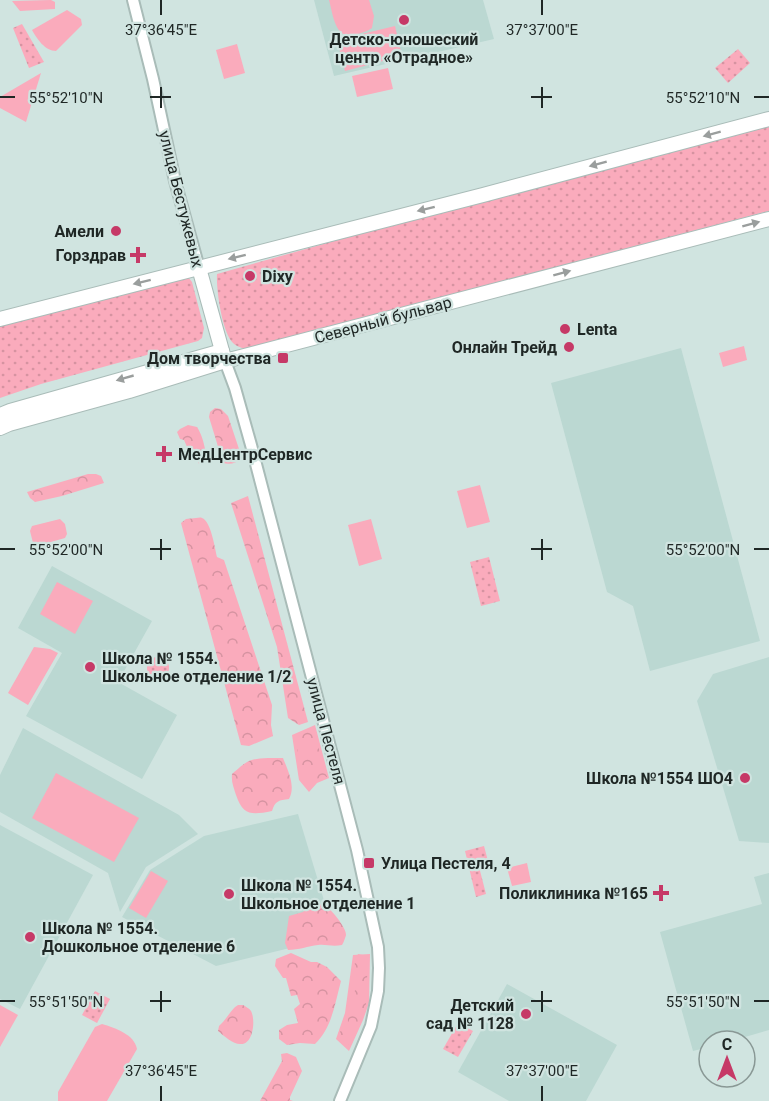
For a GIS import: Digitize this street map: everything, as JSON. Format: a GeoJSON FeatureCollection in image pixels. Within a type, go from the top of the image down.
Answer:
{"type":"FeatureCollection","features":[{"type":"Feature","properties":{"kind":"main road"},"geometry":{"type":"LineString","coordinates":[[0,319],[769,119]]}},
{"type":"Feature","properties":{"kind":"main road","name":"Северный бульвар"},"geometry":{"type":"LineString","coordinates":[[0,415],[224,356],[769,219]]}},
{"type":"Feature","properties":{"kind":"main road","name":"улица Бестужевых"},"geometry":{"type":"LineString","coordinates":[[199,268],[224,356]]}},
{"type":"Feature","properties":{"kind":"main road","name":"Северный бульвар"},"geometry":{"type":"LineString","coordinates":[[0,428],[129,391],[224,356]]}},
{"type":"Feature","properties":{"kind":"street","name":"улица Бестужевых"},"geometry":{"type":"LineString","coordinates":[[133,0],[175,182],[199,268]]}},
{"type":"Feature","properties":{"kind":"street","name":"улица Пестеля"},"geometry":{"type":"LineString","coordinates":[[224,356],[248,434],[357,850],[378,947],[378,991],[371,1026],[340,1101]]}},
{"type":"Feature","properties":{"kind":"shaded area","name":"Детско-юношеский центр «Отрадное»"},"geometry":{"type":"Polygon","coordinates":[[[314,0],[483,0],[494,39],[334,76],[314,0]]]}},
{"type":"Feature","properties":{"kind":"shaded area"},"geometry":{"type":"Polygon","coordinates":[[[681,348],[760,641],[650,671],[633,606],[607,592],[551,383],[681,348]]]}},
{"type":"Feature","properties":{"kind":"shaded area","name":"Школа № 1554. Школьное отделение 1/2"},"geometry":{"type":"Polygon","coordinates":[[[52,566],[152,621],[118,682],[177,715],[142,779],[26,716],[62,653],[18,628],[52,566]]]}},
{"type":"Feature","properties":{"kind":"shaded area","name":"Школа №1554 ШО4"},"geometry":{"type":"Polygon","coordinates":[[[769,657],[769,843],[739,841],[697,701],[713,674],[769,657]]]}},
{"type":"Feature","properties":{"kind":"shaded area"},"geometry":{"type":"Polygon","coordinates":[[[23,728],[179,815],[198,834],[146,867],[120,912],[108,873],[0,812],[0,775],[23,728]]]}},
{"type":"Feature","properties":{"kind":"shaded area","name":"Школа № 1554. Школьное отделение 1"},"geometry":{"type":"Polygon","coordinates":[[[298,814],[335,937],[216,966],[122,917],[150,870],[204,836],[298,814]]]}},
{"type":"Feature","properties":{"kind":"shaded area","name":"Школа № 1554. Дошкольное отделение 6"},"geometry":{"type":"Polygon","coordinates":[[[0,825],[93,875],[20,1009],[0,999],[0,825]]]}},
{"type":"Feature","properties":{"kind":"shaded area"},"geometry":{"type":"Polygon","coordinates":[[[769,873],[769,1030],[757,1033],[757,1029],[697,1029],[697,1050],[693,1051],[660,932],[762,904],[754,877],[769,873]]]}},
{"type":"Feature","properties":{"kind":"shaded area","name":"Детский сад № 1128"},"geometry":{"type":"Polygon","coordinates":[[[507,984],[617,1045],[586,1101],[509,1101],[458,1072],[507,984]]]}},
{"type":"Feature","properties":{"kind":"green space"},"geometry":{"type":"Polygon","coordinates":[[[51,0],[55,2],[55,9],[20,11],[12,1],[51,0]]]}},
{"type":"Feature","properties":{"kind":"green space"},"geometry":{"type":"Polygon","coordinates":[[[329,0],[369,0],[374,16],[372,28],[354,35],[343,34],[336,25],[329,0]]]}},
{"type":"Feature","properties":{"kind":"green space"},"geometry":{"type":"Polygon","coordinates":[[[67,10],[81,19],[82,25],[56,51],[48,49],[32,30],[67,10]]]}},
{"type":"Feature","properties":{"kind":"green space"},"geometry":{"type":"Polygon","coordinates":[[[22,24],[44,62],[29,68],[13,28],[22,24]]]}},
{"type":"Feature","properties":{"kind":"green space"},"geometry":{"type":"Polygon","coordinates":[[[395,26],[402,56],[345,71],[337,40],[395,26]]]}},
{"type":"Feature","properties":{"kind":"green space"},"geometry":{"type":"Polygon","coordinates":[[[237,44],[245,73],[224,79],[216,50],[237,44]]]}},
{"type":"Feature","properties":{"kind":"green space"},"geometry":{"type":"Polygon","coordinates":[[[738,49],[750,63],[728,83],[715,68],[738,49]]]}},
{"type":"Feature","properties":{"kind":"green space"},"geometry":{"type":"Polygon","coordinates":[[[388,68],[393,89],[357,97],[352,76],[388,68]]]}},
{"type":"Feature","properties":{"kind":"green space"},"geometry":{"type":"Polygon","coordinates":[[[41,73],[26,122],[0,108],[0,97],[41,73]]]}},
{"type":"Feature","properties":{"kind":"green space"},"geometry":{"type":"Polygon","coordinates":[[[769,124],[769,211],[245,349],[233,343],[226,330],[219,300],[217,274],[572,174],[769,124]]]}},
{"type":"Feature","properties":{"kind":"green space"},"geometry":{"type":"Polygon","coordinates":[[[188,277],[192,282],[204,328],[202,338],[198,341],[41,384],[0,398],[0,325],[188,277]]]}},
{"type":"Feature","properties":{"kind":"green space"},"geometry":{"type":"Polygon","coordinates":[[[744,346],[747,360],[723,367],[719,353],[744,346]]]}},
{"type":"Feature","properties":{"kind":"green space"},"geometry":{"type":"Polygon","coordinates":[[[215,408],[221,409],[228,416],[242,458],[233,463],[223,463],[209,417],[210,412],[215,408]]]}},
{"type":"Feature","properties":{"kind":"green space"},"geometry":{"type":"Polygon","coordinates":[[[188,425],[197,427],[199,430],[205,449],[205,462],[199,464],[194,449],[188,449],[184,440],[180,439],[177,432],[188,425]]]}},
{"type":"Feature","properties":{"kind":"green space"},"geometry":{"type":"Polygon","coordinates":[[[88,474],[101,476],[104,483],[35,502],[27,492],[88,474]]]}},
{"type":"Feature","properties":{"kind":"green space"},"geometry":{"type":"Polygon","coordinates":[[[480,485],[490,522],[467,528],[457,491],[480,485]]]}},
{"type":"Feature","properties":{"kind":"green space"},"geometry":{"type":"Polygon","coordinates":[[[248,496],[308,722],[299,725],[288,718],[277,647],[231,503],[248,496]]]}},
{"type":"Feature","properties":{"kind":"green space"},"geometry":{"type":"Polygon","coordinates":[[[202,518],[208,524],[217,557],[224,560],[272,705],[273,736],[249,746],[241,745],[181,523],[186,519],[202,518]]]}},
{"type":"Feature","properties":{"kind":"green space"},"geometry":{"type":"Polygon","coordinates":[[[60,519],[65,524],[67,534],[65,538],[40,545],[33,543],[30,531],[32,526],[60,519]]]}},
{"type":"Feature","properties":{"kind":"green space"},"geometry":{"type":"Polygon","coordinates":[[[371,519],[382,559],[359,566],[348,525],[371,519]]]}},
{"type":"Feature","properties":{"kind":"green space"},"geometry":{"type":"Polygon","coordinates":[[[489,557],[500,601],[481,606],[470,562],[489,557]]]}},
{"type":"Feature","properties":{"kind":"green space"},"geometry":{"type":"Polygon","coordinates":[[[57,582],[93,601],[75,634],[40,614],[57,582]]]}},
{"type":"Feature","properties":{"kind":"green space"},"geometry":{"type":"Polygon","coordinates":[[[34,647],[50,649],[58,653],[28,705],[8,693],[34,647]]]}},
{"type":"Feature","properties":{"kind":"green space"},"geometry":{"type":"Polygon","coordinates":[[[154,657],[162,657],[169,664],[169,672],[162,679],[154,679],[147,672],[147,664],[154,657]]]}},
{"type":"Feature","properties":{"kind":"green space"},"geometry":{"type":"Polygon","coordinates":[[[315,725],[329,778],[317,783],[309,792],[299,780],[292,735],[315,725]]]}},
{"type":"Feature","properties":{"kind":"green space"},"geometry":{"type":"Polygon","coordinates":[[[313,729],[327,777],[308,781],[306,784],[302,779],[295,736],[313,729]]]}},
{"type":"Feature","properties":{"kind":"green space"},"geometry":{"type":"Polygon","coordinates":[[[283,758],[290,778],[291,794],[289,799],[276,803],[272,811],[249,812],[239,802],[232,774],[248,762],[283,758]]]}},
{"type":"Feature","properties":{"kind":"green space"},"geometry":{"type":"Polygon","coordinates":[[[56,773],[139,818],[114,862],[32,818],[56,773]]]}},
{"type":"Feature","properties":{"kind":"green space"},"geometry":{"type":"Polygon","coordinates":[[[484,846],[488,861],[478,863],[486,894],[476,897],[465,851],[484,846]]]}},
{"type":"Feature","properties":{"kind":"green space"},"geometry":{"type":"Polygon","coordinates":[[[527,863],[531,882],[512,886],[507,868],[527,863]]]}},
{"type":"Feature","properties":{"kind":"green space"},"geometry":{"type":"Polygon","coordinates":[[[151,871],[168,881],[146,918],[129,908],[151,871]]]}},
{"type":"Feature","properties":{"kind":"green space"},"geometry":{"type":"Polygon","coordinates":[[[315,905],[328,908],[338,919],[346,932],[342,945],[318,945],[288,950],[285,943],[289,916],[315,905]]]}},
{"type":"Feature","properties":{"kind":"green space"},"geometry":{"type":"Polygon","coordinates":[[[291,953],[327,967],[341,981],[329,1023],[315,1044],[287,1045],[279,1039],[279,1030],[287,1025],[298,1023],[294,1009],[300,1004],[297,995],[291,996],[286,978],[283,978],[275,966],[276,959],[291,953]]]}},
{"type":"Feature","properties":{"kind":"green space"},"geometry":{"type":"Polygon","coordinates":[[[358,954],[368,956],[366,1004],[353,1039],[348,1045],[341,1040],[338,1033],[348,1023],[356,984],[355,965],[358,954]]]}},
{"type":"Feature","properties":{"kind":"green space"},"geometry":{"type":"Polygon","coordinates":[[[370,954],[369,1003],[349,1051],[336,1039],[345,1013],[353,955],[370,954]]]}},
{"type":"Feature","properties":{"kind":"green space"},"geometry":{"type":"Polygon","coordinates":[[[95,991],[110,999],[97,1023],[82,1015],[95,991]]]}},
{"type":"Feature","properties":{"kind":"green space"},"geometry":{"type":"Polygon","coordinates":[[[0,1005],[18,1015],[0,1047],[0,1005]]]}},
{"type":"Feature","properties":{"kind":"green space"},"geometry":{"type":"Polygon","coordinates":[[[238,1005],[248,1008],[252,1015],[251,1037],[244,1044],[234,1043],[218,1031],[219,1026],[238,1005]]]}},
{"type":"Feature","properties":{"kind":"green space"},"geometry":{"type":"Polygon","coordinates":[[[458,1023],[473,1031],[458,1057],[443,1049],[458,1023]]]}},
{"type":"Feature","properties":{"kind":"green space"},"geometry":{"type":"Polygon","coordinates":[[[102,1024],[128,1036],[137,1049],[107,1101],[58,1101],[58,1092],[95,1027],[102,1024]]]}},
{"type":"Feature","properties":{"kind":"green space"},"geometry":{"type":"Polygon","coordinates":[[[287,1053],[296,1057],[302,1071],[290,1097],[293,1101],[260,1101],[282,1061],[281,1054],[287,1053]]]}},
{"type":"Feature","properties":{"kind":"place","name":"Детско-юношеский центр «Отрадное»"},"geometry":{"type":"Point","coordinates":[404,20]}},
{"type":"Feature","properties":{"kind":"place","name":"Амели"},"geometry":{"type":"Point","coordinates":[116,231]}},
{"type":"Feature","properties":{"kind":"place","name":"Горздрав"},"geometry":{"type":"Point","coordinates":[138,255]}},
{"type":"Feature","properties":{"kind":"place","name":"Dixy"},"geometry":{"type":"Point","coordinates":[250,276]}},
{"type":"Feature","properties":{"kind":"place","name":"Lenta"},"geometry":{"type":"Point","coordinates":[565,329]}},
{"type":"Feature","properties":{"kind":"place","name":"Онлайн Трейд"},"geometry":{"type":"Point","coordinates":[569,347]}},
{"type":"Feature","properties":{"kind":"place","name":"Дом творчества"},"geometry":{"type":"Point","coordinates":[283,358]}},
{"type":"Feature","properties":{"kind":"place","name":"МедЦентрСервис"},"geometry":{"type":"Point","coordinates":[164,454]}},
{"type":"Feature","properties":{"kind":"place","name":"Школа № 1554. Школьное отделение 1/2"},"geometry":{"type":"Point","coordinates":[90,667]}},
{"type":"Feature","properties":{"kind":"place","name":"Школа №1554 ШО4"},"geometry":{"type":"Point","coordinates":[745,778]}},
{"type":"Feature","properties":{"kind":"place","name":"Улица Пестеля, 4"},"geometry":{"type":"Point","coordinates":[369,863]}},
{"type":"Feature","properties":{"kind":"place","name":"Поликлиника №165"},"geometry":{"type":"Point","coordinates":[661,893]}},
{"type":"Feature","properties":{"kind":"place","name":"Школа № 1554. Школьное отделение 1"},"geometry":{"type":"Point","coordinates":[229,894]}},
{"type":"Feature","properties":{"kind":"place","name":"Школа № 1554. Дошкольное отделение 6"},"geometry":{"type":"Point","coordinates":[30,937]}},
{"type":"Feature","properties":{"kind":"place","name":"Детский сад № 1128"},"geometry":{"type":"Point","coordinates":[526,1014]}}]}
